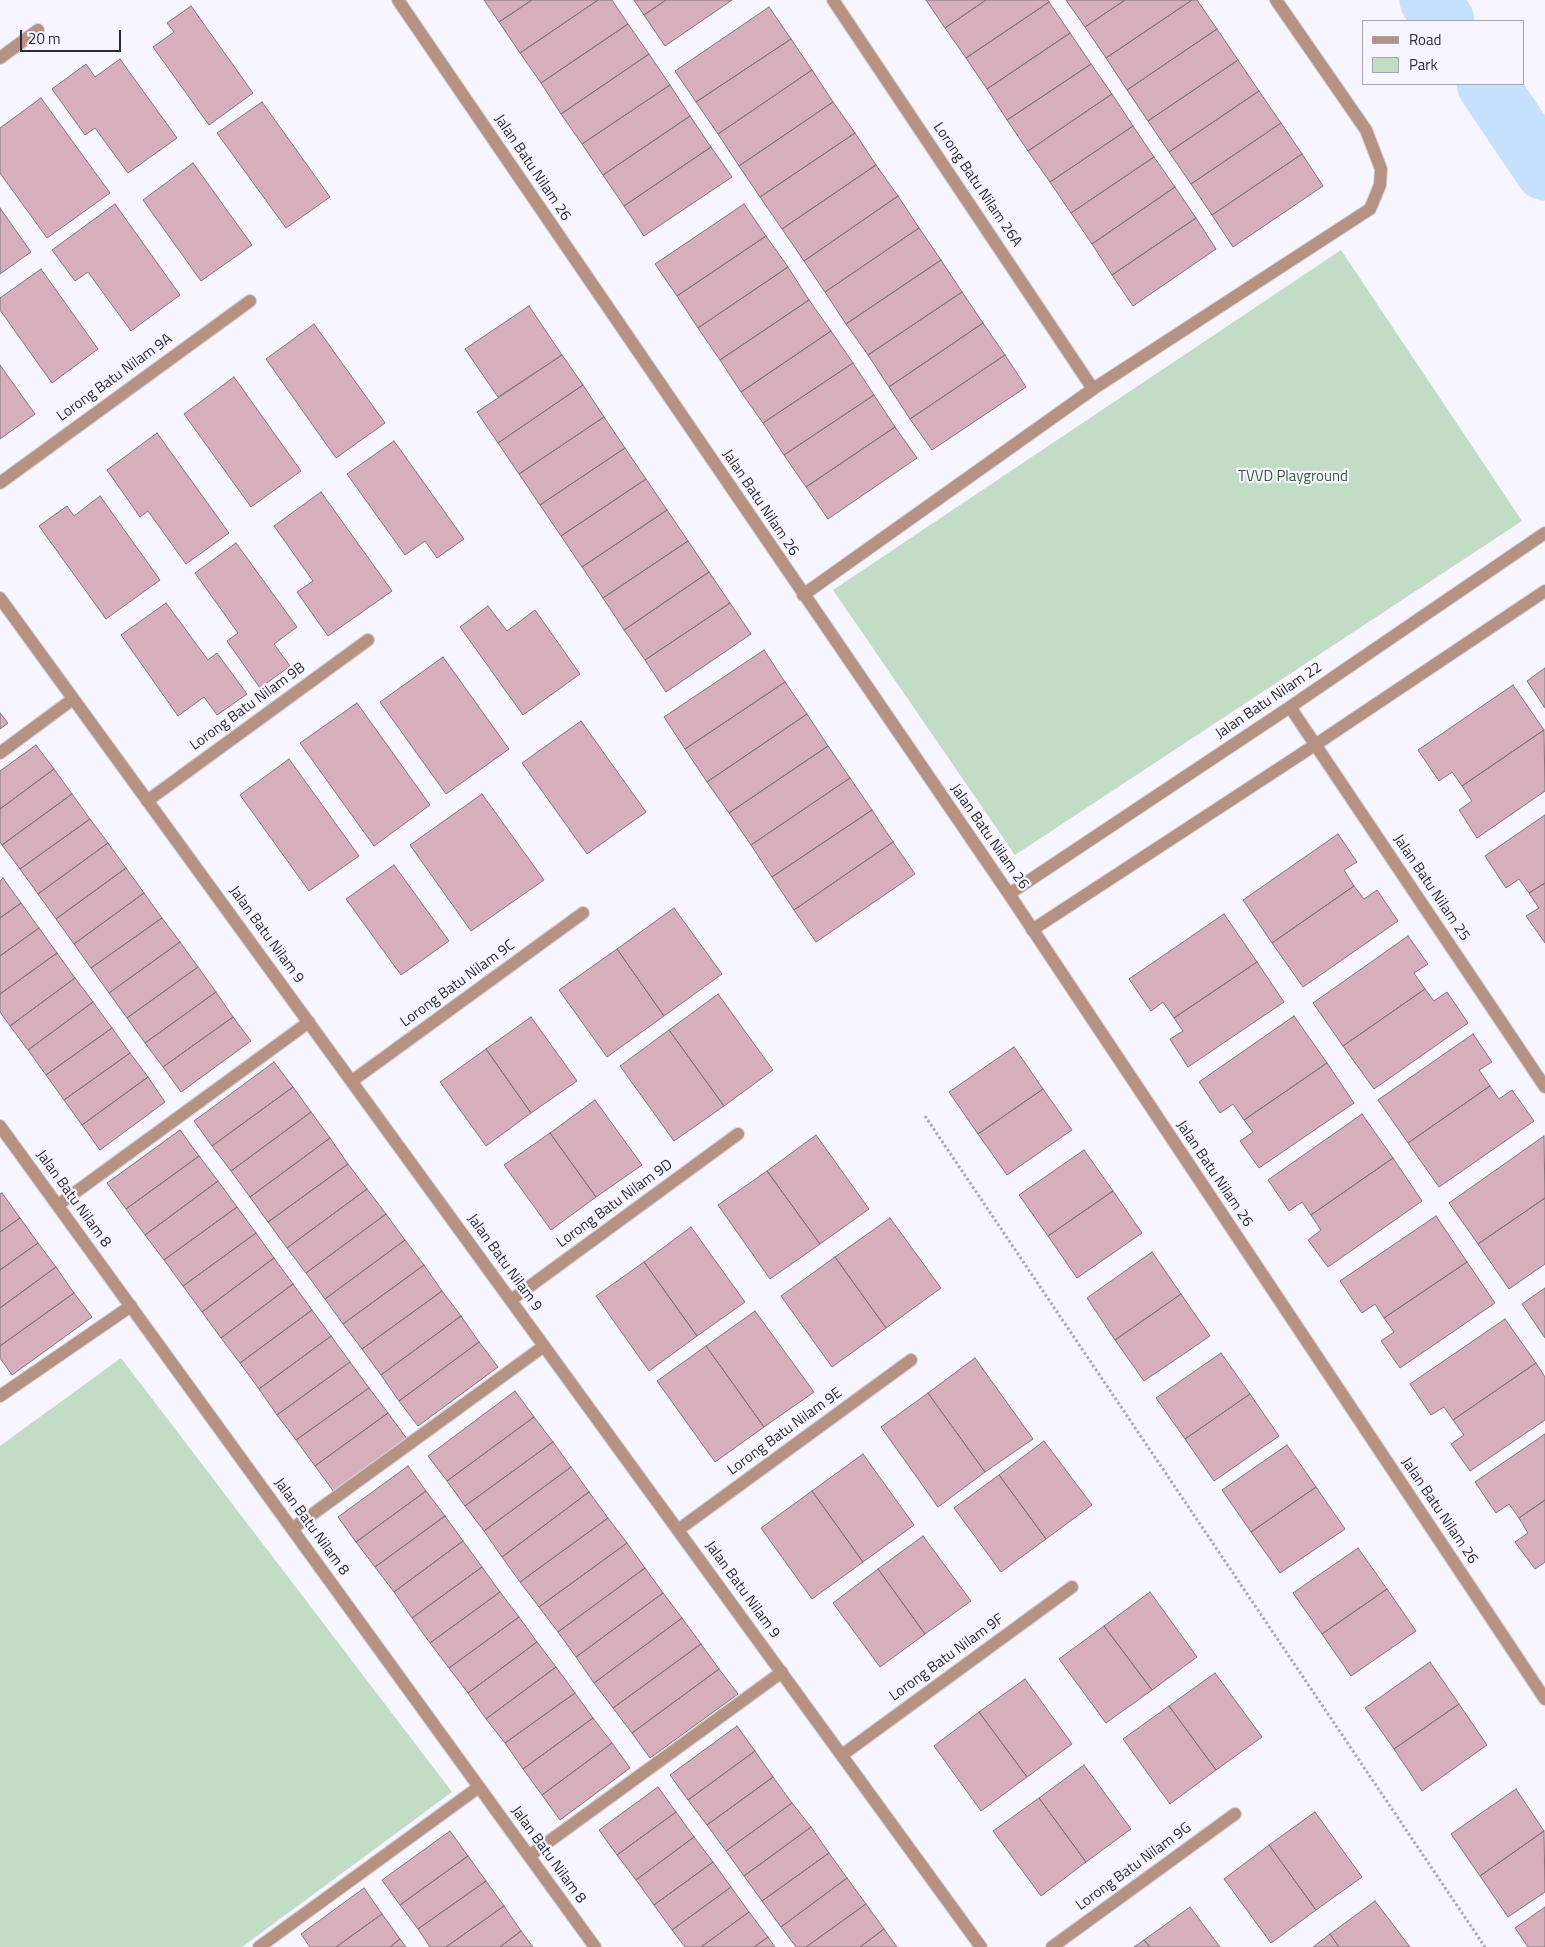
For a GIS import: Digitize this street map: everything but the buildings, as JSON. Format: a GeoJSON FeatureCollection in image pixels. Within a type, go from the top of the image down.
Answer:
{"type":"FeatureCollection","features":[{"type":"Feature","properties":{"kind":"street","name":"Jalan Batu Nilam 26"},"geometry":{"type":"LineString","coordinates":[[398,0],[1009,894],[1545,1699]]}},
{"type":"Feature","properties":{"kind":"street","name":"Lorong Batu Nilam 26A"},"geometry":{"type":"LineString","coordinates":[[834,0],[1093,389]]}},
{"type":"Feature","properties":{"kind":"street"},"geometry":{"type":"LineString","coordinates":[[803,595],[1093,389],[1370,209],[1380,185],[1381,170],[1366,130],[1276,0]]}},
{"type":"Feature","properties":{"kind":"street"},"geometry":{"type":"LineString","coordinates":[[0,58],[38,30]]}},
{"type":"Feature","properties":{"kind":"street","name":"Lorong Batu Nilam 9A"},"geometry":{"type":"LineString","coordinates":[[0,483],[250,301]]}},
{"type":"Feature","properties":{"kind":"street","name":"Jalan Batu Nilam 22"},"geometry":{"type":"LineString","coordinates":[[1009,894],[1290,707],[1545,533]]}},
{"type":"Feature","properties":{"kind":"street"},"geometry":{"type":"LineString","coordinates":[[1032,930],[1315,745],[1545,591]]}},
{"type":"Feature","properties":{"kind":"street","name":"Jalan Batu Nilam 9"},"geometry":{"type":"LineString","coordinates":[[0,598],[981,1947]]}},
{"type":"Feature","properties":{"kind":"street","name":"Lorong Batu Nilam 9B"},"geometry":{"type":"LineString","coordinates":[[147,801],[368,640]]}},
{"type":"Feature","properties":{"kind":"street"},"geometry":{"type":"LineString","coordinates":[[0,753],[73,699]]}},
{"type":"Feature","properties":{"kind":"street","name":"Jalan Batu Nilam 25"},"geometry":{"type":"LineString","coordinates":[[1290,707],[1545,1087]]}},
{"type":"Feature","properties":{"kind":"street","name":"Lorong Batu Nilam 9C"},"geometry":{"type":"LineString","coordinates":[[352,1081],[583,912]]}},
{"type":"Feature","properties":{"kind":"street"},"geometry":{"type":"LineString","coordinates":[[58,1205],[309,1022]]}},
{"type":"Feature","properties":{"kind":"street","name":"Jalan Batu Nilam 8"},"geometry":{"type":"LineString","coordinates":[[0,1126],[595,1947]]}},
{"type":"Feature","properties":{"kind":"street","name":"Lorong Batu Nilam 9D"},"geometry":{"type":"LineString","coordinates":[[511,1300],[738,1134]]}},
{"type":"Feature","properties":{"kind":"street"},"geometry":{"type":"LineString","coordinates":[[0,1396],[131,1306]]}},
{"type":"Feature","properties":{"kind":"street"},"geometry":{"type":"LineString","coordinates":[[292,1529],[544,1346]]}},
{"type":"Feature","properties":{"kind":"street","name":"Lorong Batu Nilam 9E"},"geometry":{"type":"LineString","coordinates":[[678,1530],[911,1360]]}},
{"type":"Feature","properties":{"kind":"street","name":"Lorong Batu Nilam 9F"},"geometry":{"type":"LineString","coordinates":[[842,1755],[1072,1588]]}},
{"type":"Feature","properties":{"kind":"street"},"geometry":{"type":"LineString","coordinates":[[529,1856],[782,1672]]}},
{"type":"Feature","properties":{"kind":"street"},"geometry":{"type":"LineString","coordinates":[[259,1947],[479,1787]]}},
{"type":"Feature","properties":{"kind":"street","name":"Lorong Batu Nilam 9G"},"geometry":{"type":"LineString","coordinates":[[1052,1947],[1235,1814]]}},
{"type":"Feature","properties":{"kind":"path"},"geometry":{"type":"LineString","coordinates":[[925,1116],[1485,1947]]}},
{"type":"Feature","properties":{"kind":"green space","name":"TVVD Playground"},"geometry":{"type":"Polygon","coordinates":[[[1341,250],[1522,521],[1015,855],[833,590],[1341,250]]]}},
{"type":"Feature","properties":{"kind":"green space"},"geometry":{"type":"Polygon","coordinates":[[[121,1358],[452,1792],[242,1947],[0,1947],[0,1446],[121,1358]]]}},
{"type":"Feature","properties":{"kind":"waterway"},"geometry":{"type":"LineString","coordinates":[[1430,0],[1443,20]]}},
{"type":"Feature","properties":{"kind":"waterway"},"geometry":{"type":"LineString","coordinates":[[1488,85],[1545,170]]}}]}
